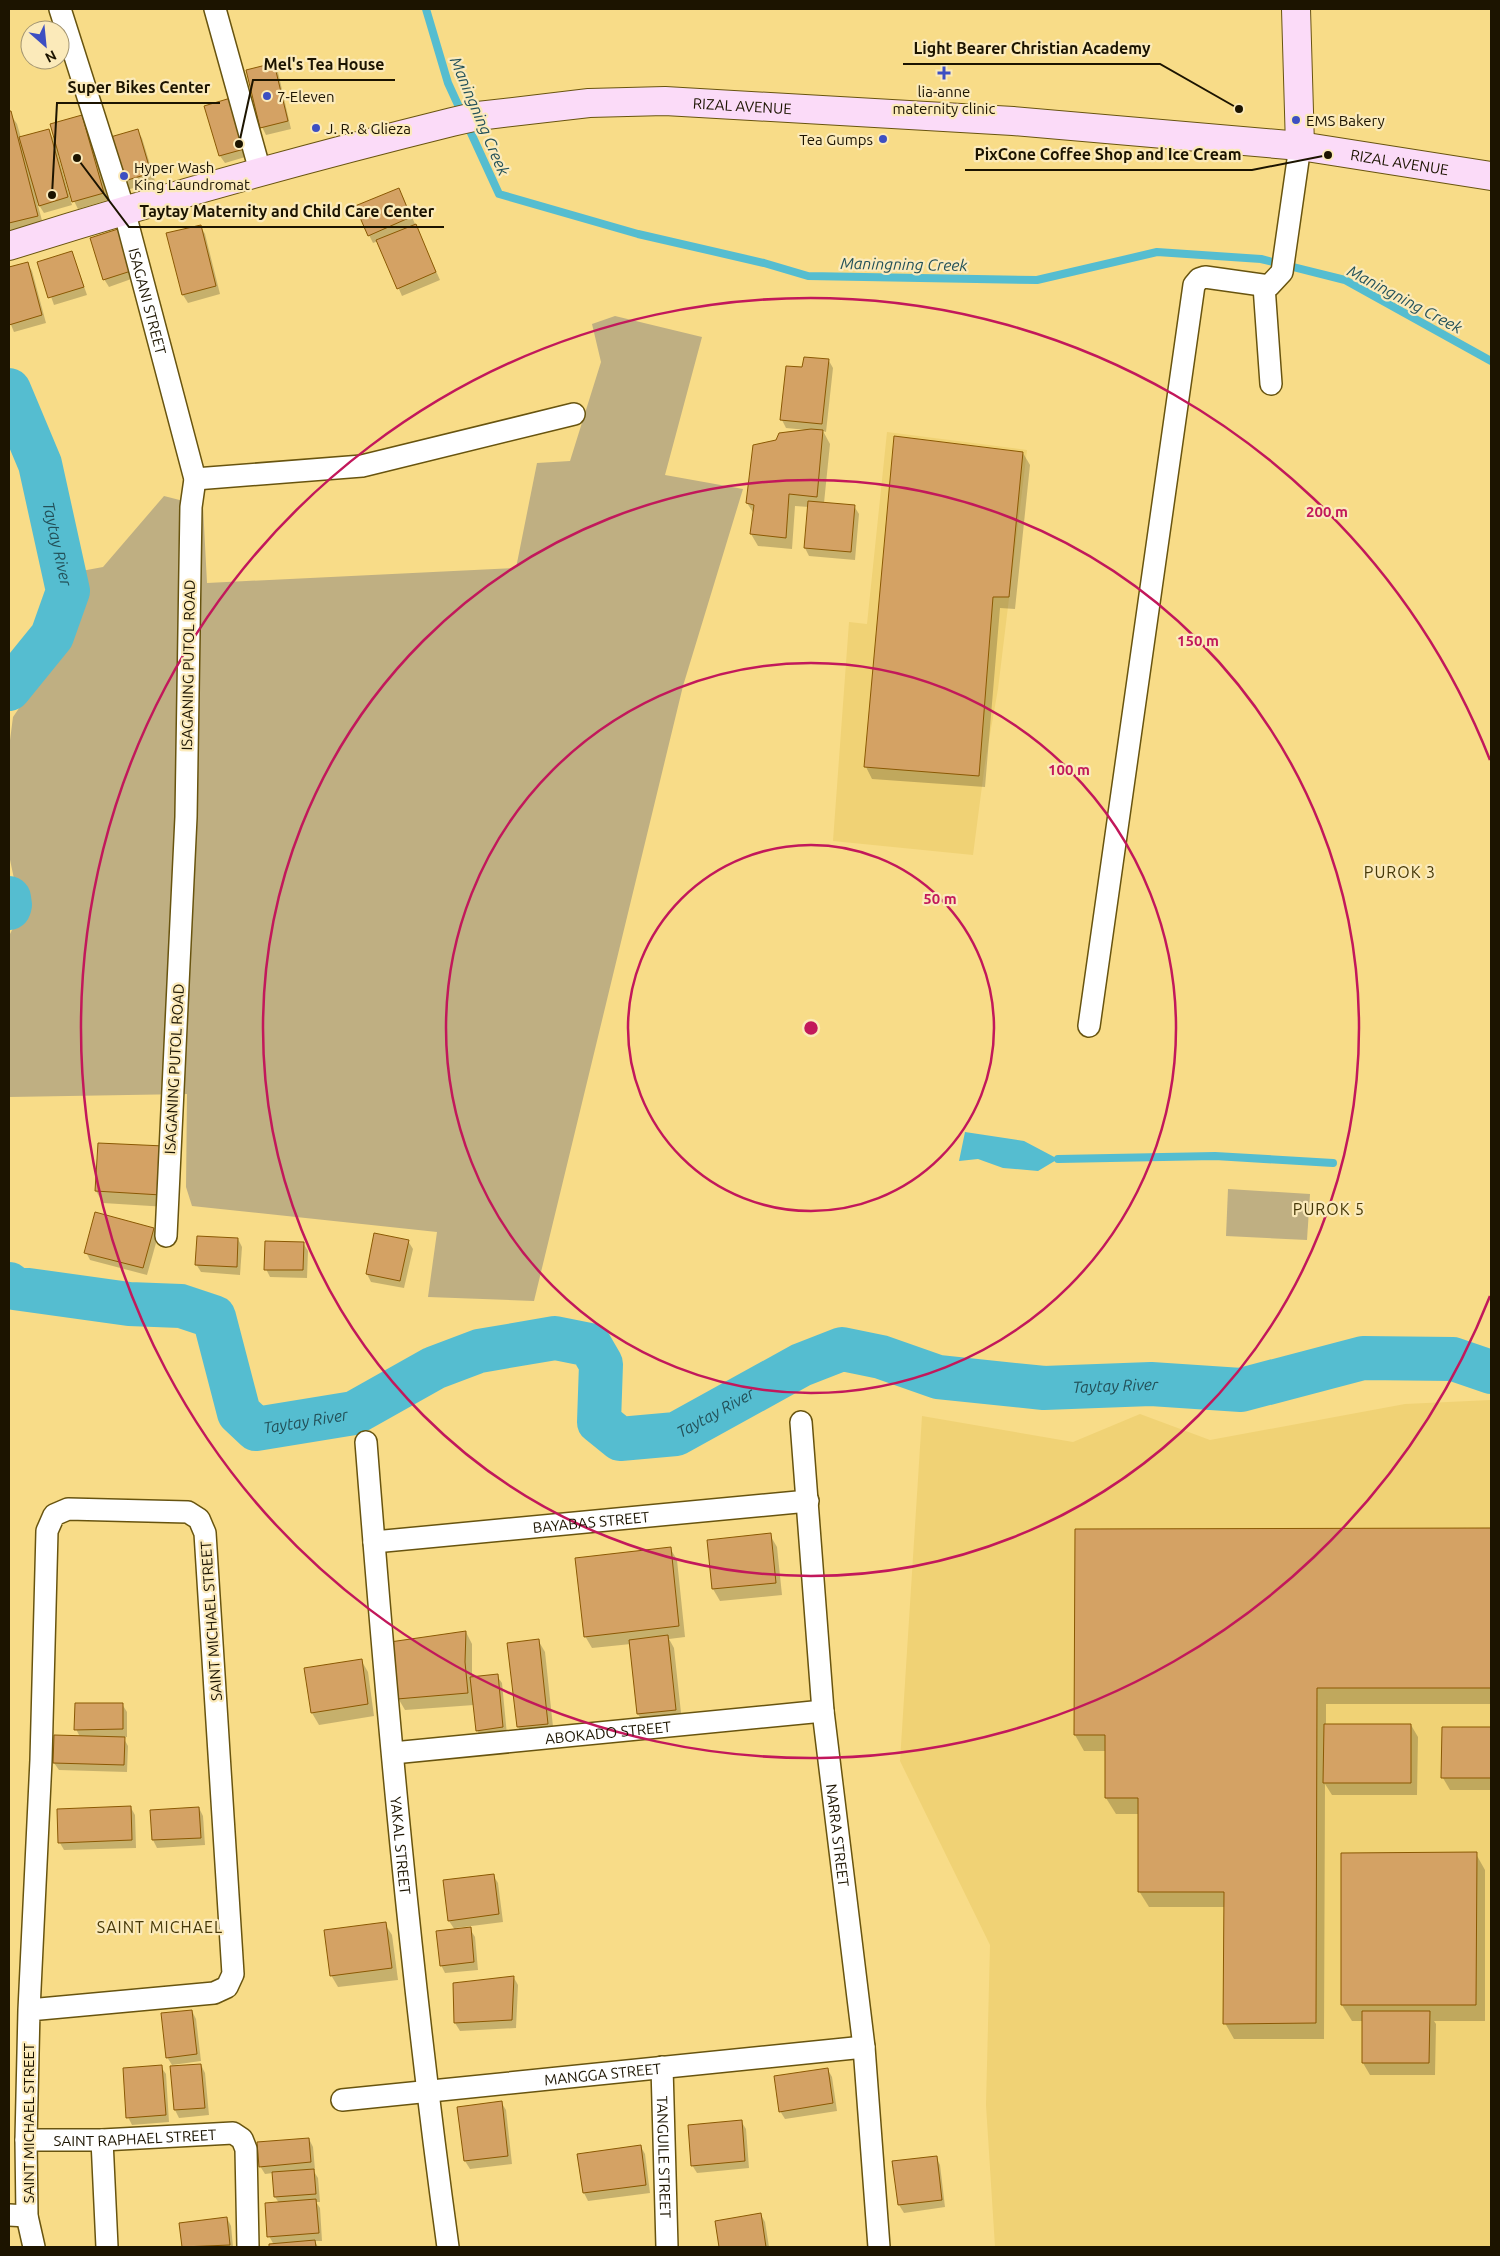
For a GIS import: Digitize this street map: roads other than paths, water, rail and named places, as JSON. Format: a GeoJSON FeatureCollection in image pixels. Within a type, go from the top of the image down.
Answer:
{"type":"FeatureCollection","features":[{"type":"Feature","properties":{"kind":"main road"},"geometry":{"type":"LineString","coordinates":[[1296,9],[1300,146]]}},
{"type":"Feature","properties":{"kind":"main road","name":"RIZAL AVENUE"},"geometry":{"type":"LineString","coordinates":[[9,246],[124,210],[260,171],[460,120],[589,103],[665,101],[1013,121],[1300,146],[1491,176]]}},
{"type":"Feature","properties":{"kind":"street","name":"ISAGANI STREET"},"geometry":{"type":"LineString","coordinates":[[60,9],[124,210],[195,479]]}},
{"type":"Feature","properties":{"kind":"street"},"geometry":{"type":"LineString","coordinates":[[215,9],[260,171]]}},
{"type":"Feature","properties":{"kind":"street"},"geometry":{"type":"LineString","coordinates":[[1089,1026],[1194,285],[1199,279],[1205,277],[1264,286],[1273,284],[1284,267],[1300,146]]}},
{"type":"Feature","properties":{"kind":"street"},"geometry":{"type":"LineString","coordinates":[[1264,286],[1271,384]]}},
{"type":"Feature","properties":{"kind":"street"},"geometry":{"type":"LineString","coordinates":[[195,479],[362,466],[574,414]]}},
{"type":"Feature","properties":{"kind":"street","name":"ISAGANING PUTOL ROAD"},"geometry":{"type":"LineString","coordinates":[[166,1236],[186,827],[191,507],[195,479]]}},
{"type":"Feature","properties":{"kind":"street","name":"NARRA STREET"},"geometry":{"type":"LineString","coordinates":[[800,1422],[808,1501],[823,1711],[864,2047],[879,2247]]}},
{"type":"Feature","properties":{"kind":"street","name":"YAKAL STREET"},"geometry":{"type":"LineString","coordinates":[[366,1442],[393,1753],[426,2091],[448,2247]]}},
{"type":"Feature","properties":{"kind":"street","name":"BAYABAS STREET"},"geometry":{"type":"LineString","coordinates":[[374,1542],[808,1501]]}},
{"type":"Feature","properties":{"kind":"street","name":"SAINT MICHAEL STREET"},"geometry":{"type":"LineString","coordinates":[[29,2010],[214,1993],[227,1987],[233,1974],[205,1533],[199,1519],[188,1512],[68,1509],[54,1515],[47,1531],[41,1760],[29,2010],[26,2140],[18,2216],[34,2247]]}},
{"type":"Feature","properties":{"kind":"street","name":"ABOKADO STREET"},"geometry":{"type":"LineString","coordinates":[[393,1753],[823,1711]]}},
{"type":"Feature","properties":{"kind":"street","name":"MANGGA STREET"},"geometry":{"type":"LineString","coordinates":[[342,2100],[864,2047]]}},
{"type":"Feature","properties":{"kind":"street","name":"TANGUILE STREET"},"geometry":{"type":"LineString","coordinates":[[662,2067],[667,2247]]}},
{"type":"Feature","properties":{"kind":"street","name":"SAINT RAPHAEL STREET"},"geometry":{"type":"LineString","coordinates":[[26,2140],[102,2140],[233,2133],[242,2139],[246,2149],[248,2247]]}},
{"type":"Feature","properties":{"kind":"street"},"geometry":{"type":"LineString","coordinates":[[102,2140],[106,2247]]}},
{"type":"Feature","properties":{"kind":"water"},"geometry":{"type":"Polygon","coordinates":[[[965,1132],[1024,1141],[1058,1159],[1038,1171],[1003,1168],[978,1159],[959,1161],[965,1132]]]}},
{"type":"Feature","properties":{"kind":"waterway","name":"Maningning Creek"},"geometry":{"type":"LineString","coordinates":[[426,9],[448,83],[499,194],[638,234],[764,263],[808,276],[1037,280],[1157,252],[1261,259],[1345,280],[1491,361]]}},
{"type":"Feature","properties":{"kind":"waterway","name":"Taytay River"},"geometry":{"type":"LineString","coordinates":[[9,390],[40,464],[68,591],[52,636],[9,689]]}},
{"type":"Feature","properties":{"kind":"waterway","name":"Taytay River"},"geometry":{"type":"LineString","coordinates":[[9,898],[9,908]]}},
{"type":"Feature","properties":{"kind":"waterway"},"geometry":{"type":"LineString","coordinates":[[1058,1159],[1215,1156],[1333,1163]]}},
{"type":"Feature","properties":{"kind":"waterway","name":"Taytay River"},"geometry":{"type":"LineString","coordinates":[[9,1284],[14,1288],[129,1304],[181,1306],[214,1317],[239,1413],[256,1429],[354,1413],[434,1368],[479,1351],[555,1338],[590,1345],[601,1364],[599,1422],[620,1439],[676,1434],[801,1365],[842,1349],[881,1357],[938,1377],[1044,1388],[1151,1384],[1241,1390],[1363,1358],[1453,1359],[1491,1372]]}},
{"type":"Feature","properties":{"kind":"place","name":"lia-anne maternity clinic"},"geometry":{"type":"Point","coordinates":[944,73]}},
{"type":"Feature","properties":{"kind":"place","name":"7-Eleven"},"geometry":{"type":"Point","coordinates":[267,96]}},
{"type":"Feature","properties":{"kind":"place","name":"Light Bearer Christian Academy"},"geometry":{"type":"Point","coordinates":[1239,109]}},
{"type":"Feature","properties":{"kind":"place","name":"EMS Bakery"},"geometry":{"type":"Point","coordinates":[1296,120]}},
{"type":"Feature","properties":{"kind":"place","name":"J. R. & Glieza"},"geometry":{"type":"Point","coordinates":[316,128]}},
{"type":"Feature","properties":{"kind":"place","name":"Tea Gumps"},"geometry":{"type":"Point","coordinates":[883,139]}},
{"type":"Feature","properties":{"kind":"place","name":"Mel's Tea House"},"geometry":{"type":"Point","coordinates":[239,144]}},
{"type":"Feature","properties":{"kind":"place","name":"PixCone Coffee Shop and Ice Cream"},"geometry":{"type":"Point","coordinates":[1328,155]}},
{"type":"Feature","properties":{"kind":"place","name":"Taytay Maternity and Child Care Center"},"geometry":{"type":"Point","coordinates":[77,158]}},
{"type":"Feature","properties":{"kind":"place","name":"Hyper Wash King Laundromat"},"geometry":{"type":"Point","coordinates":[124,176]}},
{"type":"Feature","properties":{"kind":"place","name":"Super Bikes Center"},"geometry":{"type":"Point","coordinates":[52,195]}},
{"type":"Feature","properties":{"kind":"district","name":"PUROK 3"},"geometry":{"type":"Point","coordinates":[1400,872]}},
{"type":"Feature","properties":{"kind":"district","name":"PUROK 5"},"geometry":{"type":"Point","coordinates":[1329,1209]}},
{"type":"Feature","properties":{"kind":"district","name":"SAINT MICHAEL"},"geometry":{"type":"Point","coordinates":[160,1927]}}]}
